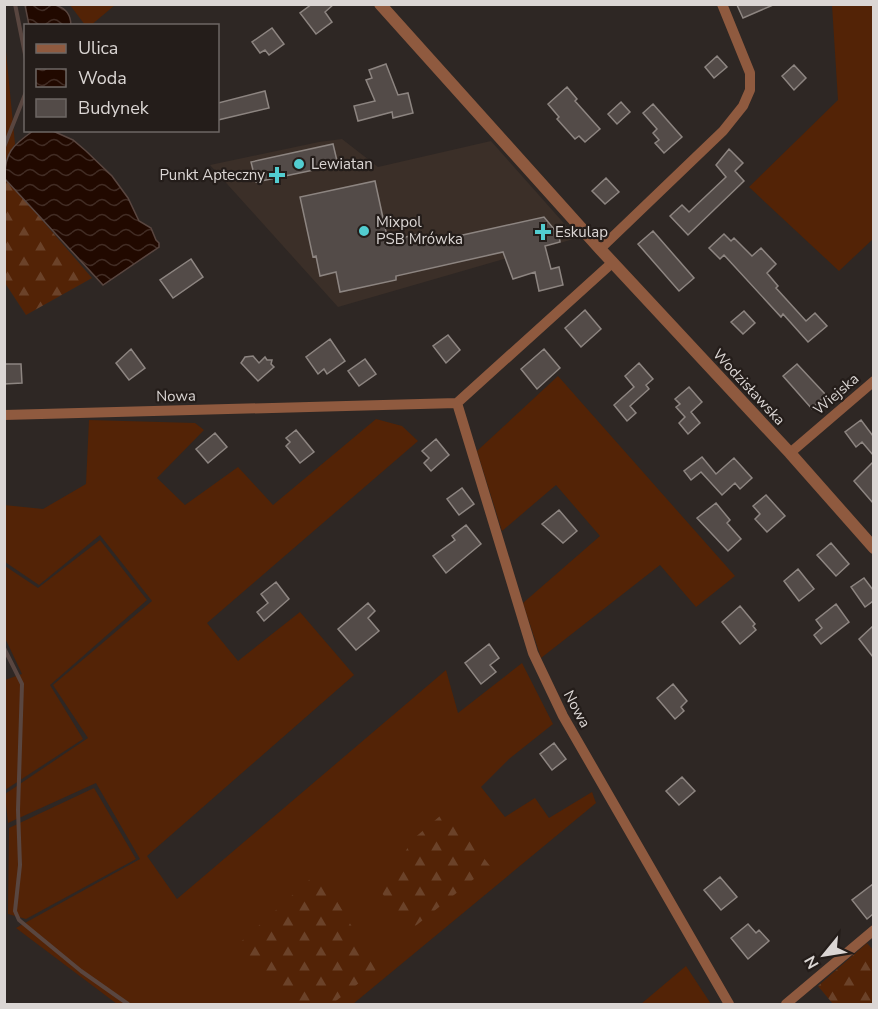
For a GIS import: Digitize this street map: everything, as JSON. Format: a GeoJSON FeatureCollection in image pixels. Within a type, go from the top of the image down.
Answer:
{"type":"FeatureCollection","features":[{"type":"Feature","properties":{"kind":"street","name":"Wodzisławska"},"geometry":{"type":"LineString","coordinates":[[380,4],[600,249],[790,453],[873,548]]}},
{"type":"Feature","properties":{"kind":"street"},"geometry":{"type":"LineString","coordinates":[[600,249],[723,130],[743,106],[750,90],[750,73],[722,4]]}},
{"type":"Feature","properties":{"kind":"street"},"geometry":{"type":"LineString","coordinates":[[457,403],[613,262]]}},
{"type":"Feature","properties":{"kind":"street","name":"Wiejska"},"geometry":{"type":"LineString","coordinates":[[790,453],[873,381]]}},
{"type":"Feature","properties":{"kind":"street","name":"Nowa"},"geometry":{"type":"LineString","coordinates":[[4,415],[457,403],[533,654],[563,716],[729,1005]]}},
{"type":"Feature","properties":{"kind":"street"},"geometry":{"type":"LineString","coordinates":[[786,1005],[873,930]]}},
{"type":"Feature","properties":{"kind":"shaded area"},"geometry":{"type":"Polygon","coordinates":[[[342,139],[378,167],[491,141],[577,238],[338,307],[210,165],[342,139]]]}},
{"type":"Feature","properties":{"kind":"green space"},"geometry":{"type":"Polygon","coordinates":[[[70,5],[115,5],[92,24],[84,24],[70,5]]]}},
{"type":"Feature","properties":{"kind":"green space"},"geometry":{"type":"Polygon","coordinates":[[[832,5],[874,5],[873,239],[839,271],[749,187],[838,100],[832,5]]]}},
{"type":"Feature","properties":{"kind":"green space"},"geometry":{"type":"Polygon","coordinates":[[[4,31],[15,144],[5,164],[4,164],[4,31]]]}},
{"type":"Feature","properties":{"kind":"green space"},"geometry":{"type":"Polygon","coordinates":[[[4,176],[92,278],[26,315],[5,283],[4,176]]]}},
{"type":"Feature","properties":{"kind":"green space"},"geometry":{"type":"Polygon","coordinates":[[[558,376],[735,576],[696,607],[660,565],[541,658],[523,603],[600,536],[556,485],[502,531],[477,451],[558,376]]]}},
{"type":"Feature","properties":{"kind":"green space"},"geometry":{"type":"Polygon","coordinates":[[[376,419],[402,426],[418,441],[207,623],[238,661],[300,612],[354,675],[147,856],[177,899],[446,670],[458,713],[522,663],[553,724],[509,759],[481,787],[505,817],[535,798],[549,818],[592,792],[596,803],[353,1004],[117,1004],[16,928],[140,859],[96,783],[8,823],[5,794],[88,738],[53,685],[152,601],[100,535],[39,585],[5,562],[4,505],[43,509],[86,484],[89,420],[195,423],[204,430],[157,478],[185,505],[238,467],[273,505],[376,419]]]}},
{"type":"Feature","properties":{"kind":"green space"},"geometry":{"type":"Polygon","coordinates":[[[100,540],[147,600],[50,685],[83,739],[5,790],[5,680],[22,674],[5,638],[5,566],[38,588],[100,540]]]}},
{"type":"Feature","properties":{"kind":"green space"},"geometry":{"type":"Polygon","coordinates":[[[94,788],[136,859],[26,919],[8,914],[9,828],[94,788]]]}},
{"type":"Feature","properties":{"kind":"green space"},"geometry":{"type":"Polygon","coordinates":[[[447,810],[490,866],[408,932],[382,893],[412,840],[447,810]]]}},
{"type":"Feature","properties":{"kind":"green space"},"geometry":{"type":"Polygon","coordinates":[[[319,871],[377,969],[332,1004],[287,1004],[234,948],[319,871]]]}},
{"type":"Feature","properties":{"kind":"green space"},"geometry":{"type":"Polygon","coordinates":[[[867,943],[873,950],[873,1004],[833,1004],[818,986],[867,943]]]}},
{"type":"Feature","properties":{"kind":"green space"},"geometry":{"type":"Polygon","coordinates":[[[686,966],[711,1004],[641,1004],[686,966]]]}},
{"type":"Feature","properties":{"kind":"water"},"geometry":{"type":"Polygon","coordinates":[[[48,4],[61,7],[66,11],[71,24],[29,24],[25,5],[48,4]]]}},
{"type":"Feature","properties":{"kind":"water"},"geometry":{"type":"Polygon","coordinates":[[[32,132],[55,132],[73,140],[112,176],[128,198],[139,221],[151,228],[159,247],[103,285],[5,179],[8,156],[20,141],[32,132]]]}},
{"type":"Feature","properties":{"kind":"building"},"geometry":{"type":"Polygon","coordinates":[[[312,4],[334,4],[325,12],[332,22],[316,34],[300,13],[312,4]]]}},
{"type":"Feature","properties":{"kind":"building"},"geometry":{"type":"Polygon","coordinates":[[[737,5],[773,5],[743,18],[737,5]]]}},
{"type":"Feature","properties":{"kind":"building"},"geometry":{"type":"Polygon","coordinates":[[[272,28],[284,44],[269,55],[265,50],[260,53],[252,42],[272,28]]]}},
{"type":"Feature","properties":{"kind":"building"},"geometry":{"type":"Polygon","coordinates":[[[717,56],[727,67],[714,78],[705,67],[717,56]]]}},
{"type":"Feature","properties":{"kind":"building"},"geometry":{"type":"Polygon","coordinates":[[[386,64],[398,95],[408,93],[413,113],[393,118],[392,112],[358,121],[354,106],[375,101],[366,80],[372,78],[369,70],[386,64]]]}},
{"type":"Feature","properties":{"kind":"building"},"geometry":{"type":"Polygon","coordinates":[[[794,65],[806,78],[794,90],[782,76],[794,65]]]}},
{"type":"Feature","properties":{"kind":"building"},"geometry":{"type":"Polygon","coordinates":[[[567,87],[577,99],[575,101],[600,129],[585,142],[579,136],[575,139],[557,119],[559,117],[548,104],[567,87]]]}},
{"type":"Feature","properties":{"kind":"building"},"geometry":{"type":"Polygon","coordinates":[[[265,91],[269,108],[219,120],[219,103],[265,91]]]}},
{"type":"Feature","properties":{"kind":"building"},"geometry":{"type":"Polygon","coordinates":[[[621,102],[630,112],[617,124],[608,114],[621,102]]]}},
{"type":"Feature","properties":{"kind":"building"},"geometry":{"type":"Polygon","coordinates":[[[653,104],[682,137],[664,153],[655,143],[659,140],[653,133],[657,129],[643,113],[653,104]]]}},
{"type":"Feature","properties":{"kind":"building"},"geometry":{"type":"Polygon","coordinates":[[[333,144],[338,165],[256,182],[251,162],[333,144]]]}},
{"type":"Feature","properties":{"kind":"building"},"geometry":{"type":"Polygon","coordinates":[[[729,149],[743,163],[735,171],[744,181],[688,235],[670,216],[682,205],[689,212],[726,177],[716,165],[729,149]]]}},
{"type":"Feature","properties":{"kind":"building"},"geometry":{"type":"Polygon","coordinates":[[[606,178],[619,192],[605,204],[592,191],[606,178]]]}},
{"type":"Feature","properties":{"kind":"building"},"geometry":{"type":"Polygon","coordinates":[[[375,181],[388,241],[419,234],[422,244],[544,217],[559,235],[560,242],[545,246],[551,269],[559,267],[563,285],[539,291],[535,272],[513,279],[503,252],[396,276],[396,280],[340,292],[336,272],[320,276],[316,256],[313,257],[300,197],[375,181]]]}},
{"type":"Feature","properties":{"kind":"building"},"geometry":{"type":"Polygon","coordinates":[[[653,231],[694,278],[679,291],[638,244],[653,231]]]}},
{"type":"Feature","properties":{"kind":"building"},"geometry":{"type":"Polygon","coordinates":[[[724,234],[731,241],[734,238],[752,256],[761,248],[776,264],[767,273],[778,286],[776,288],[806,321],[815,313],[827,326],[808,342],[783,314],[781,317],[724,255],[720,259],[709,248],[724,234]]]}},
{"type":"Feature","properties":{"kind":"building"},"geometry":{"type":"Polygon","coordinates":[[[191,259],[203,277],[173,298],[160,280],[191,259]]]}},
{"type":"Feature","properties":{"kind":"building"},"geometry":{"type":"Polygon","coordinates":[[[585,310],[601,329],[581,347],[565,328],[585,310]]]}},
{"type":"Feature","properties":{"kind":"building"},"geometry":{"type":"Polygon","coordinates":[[[744,311],[755,323],[743,334],[731,322],[744,311]]]}},
{"type":"Feature","properties":{"kind":"building"},"geometry":{"type":"Polygon","coordinates":[[[448,335],[460,350],[446,363],[433,346],[448,335]]]}},
{"type":"Feature","properties":{"kind":"building"},"geometry":{"type":"Polygon","coordinates":[[[330,339],[345,361],[327,374],[324,369],[318,374],[306,357],[330,339]]]}},
{"type":"Feature","properties":{"kind":"building"},"geometry":{"type":"Polygon","coordinates":[[[131,349],[145,368],[129,380],[116,363],[131,349]]]}},
{"type":"Feature","properties":{"kind":"building"},"geometry":{"type":"Polygon","coordinates":[[[544,349],[560,368],[537,389],[521,369],[544,349]]]}},
{"type":"Feature","properties":{"kind":"building"},"geometry":{"type":"Polygon","coordinates":[[[253,356],[259,363],[265,357],[267,360],[272,360],[271,364],[274,367],[258,381],[241,363],[245,357],[253,356]]]}},
{"type":"Feature","properties":{"kind":"building"},"geometry":{"type":"Polygon","coordinates":[[[365,359],[376,374],[359,386],[348,371],[365,359]]]}},
{"type":"Feature","properties":{"kind":"building"},"geometry":{"type":"Polygon","coordinates":[[[639,363],[653,379],[646,385],[649,389],[630,406],[636,413],[627,421],[614,405],[634,387],[625,376],[639,363]]]}},
{"type":"Feature","properties":{"kind":"building"},"geometry":{"type":"Polygon","coordinates":[[[4,364],[21,364],[22,383],[4,384],[4,364]]]}},
{"type":"Feature","properties":{"kind":"building"},"geometry":{"type":"Polygon","coordinates":[[[797,364],[826,395],[812,409],[783,376],[797,364]]]}},
{"type":"Feature","properties":{"kind":"building"},"geometry":{"type":"Polygon","coordinates":[[[689,387],[702,402],[691,412],[700,423],[688,434],[679,423],[685,417],[676,407],[680,404],[675,399],[689,387]]]}},
{"type":"Feature","properties":{"kind":"building"},"geometry":{"type":"Polygon","coordinates":[[[861,420],[873,436],[873,455],[862,442],[856,447],[845,432],[861,420]]]}},
{"type":"Feature","properties":{"kind":"building"},"geometry":{"type":"Polygon","coordinates":[[[296,430],[314,452],[300,463],[286,446],[290,442],[286,438],[296,430]]]}},
{"type":"Feature","properties":{"kind":"building"},"geometry":{"type":"Polygon","coordinates":[[[215,433],[227,447],[208,463],[196,449],[215,433]]]}},
{"type":"Feature","properties":{"kind":"building"},"geometry":{"type":"Polygon","coordinates":[[[436,439],[449,455],[431,471],[424,463],[429,458],[422,451],[436,439]]]}},
{"type":"Feature","properties":{"kind":"building"},"geometry":{"type":"Polygon","coordinates":[[[702,457],[716,474],[734,458],[752,478],[740,489],[735,483],[722,495],[701,472],[691,480],[684,471],[702,457]]]}},
{"type":"Feature","properties":{"kind":"building"},"geometry":{"type":"Polygon","coordinates":[[[873,462],[873,503],[854,481],[873,462]]]}},
{"type":"Feature","properties":{"kind":"building"},"geometry":{"type":"Polygon","coordinates":[[[462,488],[474,504],[459,515],[447,499],[462,488]]]}},
{"type":"Feature","properties":{"kind":"building"},"geometry":{"type":"Polygon","coordinates":[[[766,495],[785,516],[767,532],[755,519],[760,514],[753,506],[766,495]]]}},
{"type":"Feature","properties":{"kind":"building"},"geometry":{"type":"Polygon","coordinates":[[[716,503],[730,520],[727,523],[741,539],[728,551],[697,518],[716,503]]]}},
{"type":"Feature","properties":{"kind":"building"},"geometry":{"type":"Polygon","coordinates":[[[559,510],[577,531],[563,543],[542,524],[559,510]]]}},
{"type":"Feature","properties":{"kind":"building"},"geometry":{"type":"Polygon","coordinates":[[[466,525],[481,544],[446,573],[433,556],[455,540],[452,536],[466,525]]]}},
{"type":"Feature","properties":{"kind":"building"},"geometry":{"type":"Polygon","coordinates":[[[831,543],[849,564],[836,576],[817,555],[831,543]]]}},
{"type":"Feature","properties":{"kind":"building"},"geometry":{"type":"Polygon","coordinates":[[[798,569],[814,589],[799,601],[784,581],[798,569]]]}},
{"type":"Feature","properties":{"kind":"building"},"geometry":{"type":"Polygon","coordinates":[[[864,578],[873,590],[873,601],[865,607],[851,587],[864,578]]]}},
{"type":"Feature","properties":{"kind":"building"},"geometry":{"type":"Polygon","coordinates":[[[276,582],[289,599],[264,621],[257,612],[268,603],[261,594],[276,582]]]}},
{"type":"Feature","properties":{"kind":"building"},"geometry":{"type":"Polygon","coordinates":[[[368,603],[375,611],[368,618],[379,631],[356,650],[338,629],[368,603]]]}},
{"type":"Feature","properties":{"kind":"building"},"geometry":{"type":"Polygon","coordinates":[[[836,604],[849,622],[821,644],[814,635],[822,628],[816,620],[836,604]]]}},
{"type":"Feature","properties":{"kind":"building"},"geometry":{"type":"Polygon","coordinates":[[[740,606],[755,624],[753,626],[756,630],[740,644],[722,622],[740,606]]]}},
{"type":"Feature","properties":{"kind":"building"},"geometry":{"type":"Polygon","coordinates":[[[873,626],[873,657],[859,639],[873,626]]]}},
{"type":"Feature","properties":{"kind":"building"},"geometry":{"type":"Polygon","coordinates":[[[489,644],[499,658],[490,665],[496,672],[481,684],[465,663],[489,644]]]}},
{"type":"Feature","properties":{"kind":"building"},"geometry":{"type":"Polygon","coordinates":[[[673,684],[687,701],[681,707],[684,711],[675,719],[657,698],[673,684]]]}},
{"type":"Feature","properties":{"kind":"building"},"geometry":{"type":"Polygon","coordinates":[[[554,743],[566,759],[552,770],[540,754],[554,743]]]}},
{"type":"Feature","properties":{"kind":"building"},"geometry":{"type":"Polygon","coordinates":[[[682,777],[695,791],[679,805],[666,791],[682,777]]]}},
{"type":"Feature","properties":{"kind":"building"},"geometry":{"type":"Polygon","coordinates":[[[720,877],[737,897],[721,910],[704,890],[720,877]]]}},
{"type":"Feature","properties":{"kind":"building"},"geometry":{"type":"Polygon","coordinates":[[[873,884],[873,914],[867,919],[852,900],[873,884]]]}},
{"type":"Feature","properties":{"kind":"building"},"geometry":{"type":"Polygon","coordinates":[[[748,924],[756,933],[759,930],[769,941],[748,959],[731,938],[748,924]]]}},
{"type":"Feature","properties":{"kind":"waterway"},"geometry":{"type":"LineString","coordinates":[[15,4],[24,49]]}},
{"type":"Feature","properties":{"kind":"waterway"},"geometry":{"type":"LineString","coordinates":[[4,147],[24,97]]}},
{"type":"Feature","properties":{"kind":"waterway"},"geometry":{"type":"LineString","coordinates":[[4,648],[22,684],[18,810],[20,865],[15,911],[19,920],[81,971],[128,1004]]}},
{"type":"Feature","properties":{"kind":"place","name":"Lewiatan"},"geometry":{"type":"Point","coordinates":[299,164]}},
{"type":"Feature","properties":{"kind":"place","name":"Punkt Apteczny"},"geometry":{"type":"Point","coordinates":[277,175]}},
{"type":"Feature","properties":{"kind":"place","name":"Mixpol PSB Mrówka"},"geometry":{"type":"Point","coordinates":[364,231]}},
{"type":"Feature","properties":{"kind":"place","name":"Eskulap"},"geometry":{"type":"Point","coordinates":[543,232]}}]}
